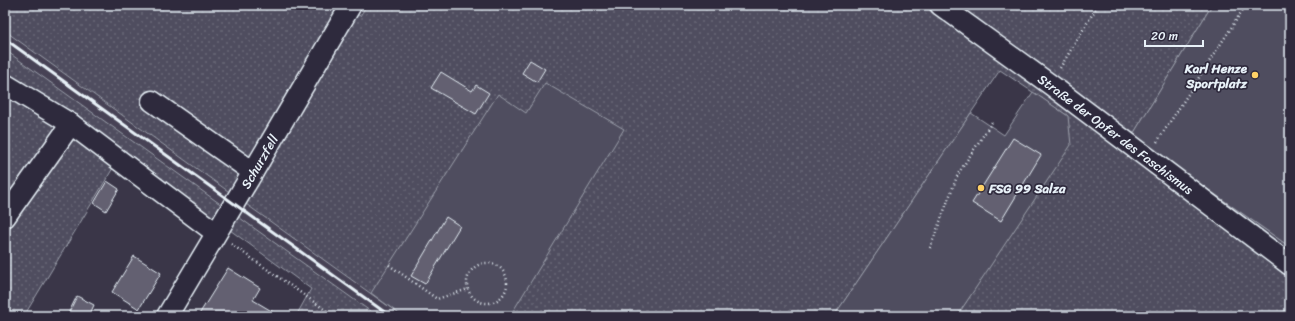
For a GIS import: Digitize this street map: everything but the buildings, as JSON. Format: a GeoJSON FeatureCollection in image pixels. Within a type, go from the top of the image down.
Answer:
{"type":"FeatureCollection","features":[{"type":"Feature","properties":{"kind":"street","name":"Schurzfell"},"geometry":{"type":"LineString","coordinates":[[166,316],[351,5]]}},
{"type":"Feature","properties":{"kind":"street","name":"Straße der Opfer des Faschismus"},"geometry":{"type":"LineString","coordinates":[[940,5],[1050,84],[1290,265]]}},
{"type":"Feature","properties":{"kind":"street"},"geometry":{"type":"LineString","coordinates":[[5,84],[70,124],[216,233]]}},
{"type":"Feature","properties":{"kind":"street"},"geometry":{"type":"LineString","coordinates":[[152,101],[253,172]]}},
{"type":"Feature","properties":{"kind":"street"},"geometry":{"type":"LineString","coordinates":[[5,217],[70,124]]}},
{"type":"Feature","properties":{"kind":"path"},"geometry":{"type":"LineString","coordinates":[[1050,84],[1098,5]]}},
{"type":"Feature","properties":{"kind":"path"},"geometry":{"type":"LineString","coordinates":[[1147,158],[1246,5]]}},
{"type":"Feature","properties":{"kind":"path"},"geometry":{"type":"LineString","coordinates":[[930,248],[958,174],[992,122]]}},
{"type":"Feature","properties":{"kind":"path"},"geometry":{"type":"LineString","coordinates":[[216,233],[334,316]]}},
{"type":"Feature","properties":{"kind":"path"},"geometry":{"type":"LineString","coordinates":[[491,264],[497,266],[506,276],[506,290],[498,300],[492,302],[480,302],[475,299],[468,289],[468,275],[478,266],[491,264]]}},
{"type":"Feature","properties":{"kind":"path"},"geometry":{"type":"LineString","coordinates":[[389,265],[437,299],[468,289]]}},
{"type":"Feature","properties":{"kind":"shaded area"},"geometry":{"type":"Polygon","coordinates":[[[5,5],[341,5],[360,16],[367,5],[1212,5],[1132,136],[1290,247],[1290,316],[957,316],[975,288],[1068,116],[1000,70],[834,316],[402,316],[5,31],[5,5]]]}},
{"type":"Feature","properties":{"kind":"shaded area"},"geometry":{"type":"Polygon","coordinates":[[[1212,5],[1290,5],[1290,247],[1132,136],[1212,5]]]}},
{"type":"Feature","properties":{"kind":"shaded area"},"geometry":{"type":"Polygon","coordinates":[[[5,31],[402,316],[377,316],[5,50],[5,31]]]}},
{"type":"Feature","properties":{"kind":"shaded area"},"geometry":{"type":"Polygon","coordinates":[[[5,50],[377,316],[296,316],[311,289],[124,153],[113,168],[24,316],[5,316],[5,50]]]}},
{"type":"Feature","properties":{"kind":"shaded area"},"geometry":{"type":"Polygon","coordinates":[[[545,83],[624,129],[510,316],[402,316],[371,293],[498,94],[526,113],[545,83]]]}},
{"type":"Feature","properties":{"kind":"shaded area","name":"FSG 99 Salza"},"geometry":{"type":"Polygon","coordinates":[[[1033,92],[1068,116],[1071,145],[957,316],[834,316],[971,113],[1004,135],[1033,92]]]}},
{"type":"Feature","properties":{"kind":"railway"},"geometry":{"type":"LineString","coordinates":[[5,39],[390,316]]}},
{"type":"Feature","properties":{"kind":"place","name":"Karl Henze Sportplatz"},"geometry":{"type":"Point","coordinates":[1255,75]}},
{"type":"Feature","properties":{"kind":"place","name":"FSG 99 Salza"},"geometry":{"type":"Point","coordinates":[981,188]}}]}
